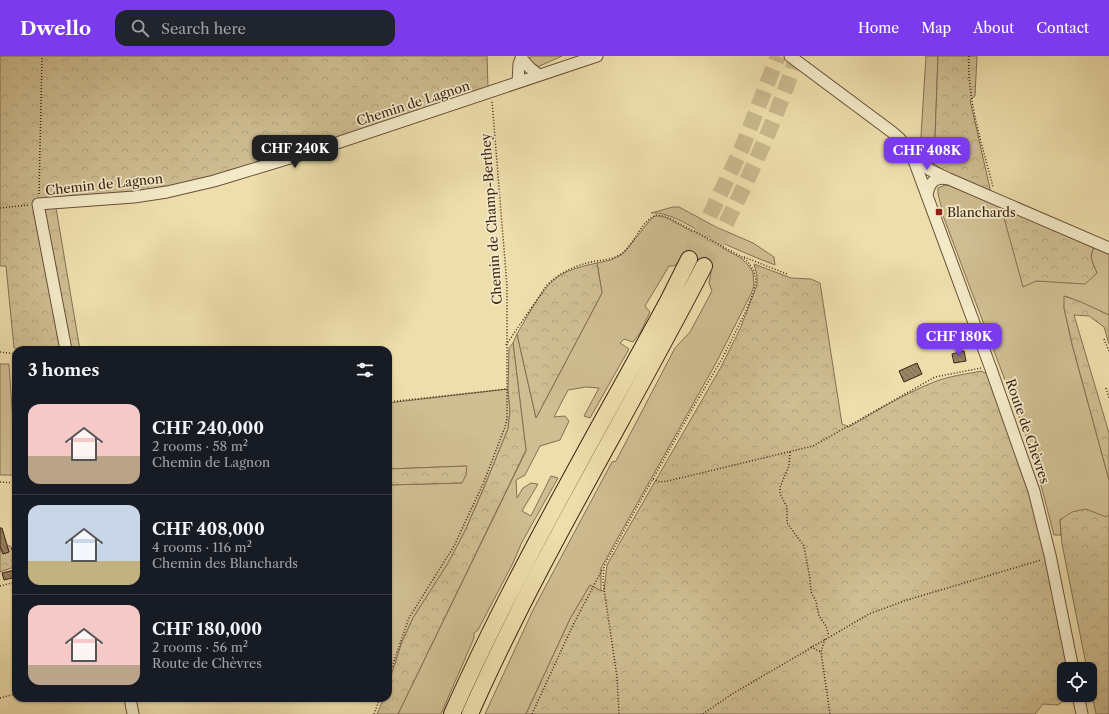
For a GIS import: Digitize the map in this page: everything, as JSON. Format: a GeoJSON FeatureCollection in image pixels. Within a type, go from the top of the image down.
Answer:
{"type":"FeatureCollection","features":[{"type":"Feature","properties":{"kind":"highway"},"geometry":{"type":"LineString","coordinates":[[452,714],[487,638],[523,566],[690,260]]}},
{"type":"Feature","properties":{"kind":"highway"},"geometry":{"type":"LineString","coordinates":[[470,714],[502,644],[546,557],[678,318],[704,266]]}},
{"type":"Feature","properties":{"kind":"street","name":"Chemin de Lagnon"},"geometry":{"type":"LineString","coordinates":[[38,204],[140,196],[167,192],[214,181],[320,148],[597,56]]}},
{"type":"Feature","properties":{"kind":"street","name":"Route de Chèvres"},"geometry":{"type":"LineString","coordinates":[[790,56],[892,132],[900,139],[912,155],[990,366],[1034,491],[1050,555],[1072,662]]}},
{"type":"Feature","properties":{"kind":"street"},"geometry":{"type":"LineString","coordinates":[[522,57],[530,68],[539,75]]}},
{"type":"Feature","properties":{"kind":"street"},"geometry":{"type":"LineString","coordinates":[[518,82],[519,64],[522,57]]}},
{"type":"Feature","properties":{"kind":"street"},"geometry":{"type":"LineString","coordinates":[[912,155],[930,170],[949,179],[1109,248]]}},
{"type":"Feature","properties":{"kind":"street"},"geometry":{"type":"LineString","coordinates":[[927,196],[930,186],[936,179],[949,179]]}},
{"type":"Feature","properties":{"kind":"street"},"geometry":{"type":"LineString","coordinates":[[38,204],[65,346]]}},
{"type":"Feature","properties":{"kind":"street"},"geometry":{"type":"LineString","coordinates":[[130,702],[132,714]]}},
{"type":"Feature","properties":{"kind":"street"},"geometry":{"type":"LineString","coordinates":[[1079,702],[1082,714]]}},
{"type":"Feature","properties":{"kind":"path"},"geometry":{"type":"LineString","coordinates":[[38,204],[42,56]]}},
{"type":"Feature","properties":{"kind":"path"},"geometry":{"type":"LineString","coordinates":[[969,56],[969,80],[974,114],[996,200]]}},
{"type":"Feature","properties":{"kind":"path","name":"Chemin de Champ-Berthey"},"geometry":{"type":"LineString","coordinates":[[392,667],[409,618],[451,552],[483,484],[505,427],[508,412],[506,345],[507,286],[491,91]]}},
{"type":"Feature","properties":{"kind":"path","name":"Chemin de Lagnon"},"geometry":{"type":"LineString","coordinates":[[0,208],[38,204]]}},
{"type":"Feature","properties":{"kind":"path"},"geometry":{"type":"LineString","coordinates":[[742,257],[787,274]]}},
{"type":"Feature","properties":{"kind":"path"},"geometry":{"type":"LineString","coordinates":[[1104,339],[1109,351]]}},
{"type":"Feature","properties":{"kind":"path"},"geometry":{"type":"LineString","coordinates":[[0,352],[12,354]]}},
{"type":"Feature","properties":{"kind":"path"},"geometry":{"type":"LineString","coordinates":[[653,479],[660,482],[668,481],[813,446],[935,377],[990,366]]}},
{"type":"Feature","properties":{"kind":"path"},"geometry":{"type":"LineString","coordinates":[[1106,388],[1109,398]]}},
{"type":"Feature","properties":{"kind":"path"},"geometry":{"type":"LineString","coordinates":[[392,402],[507,389]]}},
{"type":"Feature","properties":{"kind":"path"},"geometry":{"type":"LineString","coordinates":[[790,452],[789,466],[780,486],[780,494],[787,507],[787,523],[804,546],[811,592],[816,601],[819,616],[826,626],[830,636]]}},
{"type":"Feature","properties":{"kind":"path"},"geometry":{"type":"LineString","coordinates":[[0,482],[12,483]]}},
{"type":"Feature","properties":{"kind":"path"},"geometry":{"type":"LineString","coordinates":[[703,714],[732,694],[869,614],[883,608],[1035,562],[1050,555]]}},
{"type":"Feature","properties":{"kind":"path"},"geometry":{"type":"LineString","coordinates":[[532,714],[573,624],[604,566]]}},
{"type":"Feature","properties":{"kind":"path"},"geometry":{"type":"LineString","coordinates":[[0,586],[12,583]]}},
{"type":"Feature","properties":{"kind":"path"},"geometry":{"type":"LineString","coordinates":[[826,638],[821,652],[830,714]]}},
{"type":"Feature","properties":{"kind":"path"},"geometry":{"type":"LineString","coordinates":[[811,647],[821,652]]}},
{"type":"Feature","properties":{"kind":"path"},"geometry":{"type":"LineString","coordinates":[[0,698],[12,695]]}},
{"type":"Feature","properties":{"kind":"path"},"geometry":{"type":"LineString","coordinates":[[374,714],[379,702]]}},
{"type":"Feature","properties":{"kind":"green space"},"geometry":{"type":"Polygon","coordinates":[[[0,56],[487,56],[488,88],[312,147],[213,177],[164,188],[56,208],[79,346],[14,346],[6,266],[0,266],[0,56]]]}},
{"type":"Feature","properties":{"kind":"green space"},"geometry":{"type":"Polygon","coordinates":[[[531,56],[562,56],[535,68],[529,59],[531,56]]]}},
{"type":"Feature","properties":{"kind":"green space"},"geometry":{"type":"Polygon","coordinates":[[[926,56],[938,56],[934,164],[920,152],[926,56]]]}},
{"type":"Feature","properties":{"kind":"green space"},"geometry":{"type":"Polygon","coordinates":[[[938,56],[977,56],[975,96],[970,100],[991,193],[958,179],[934,164],[938,56]]]}},
{"type":"Feature","properties":{"kind":"green space"},"geometry":{"type":"Polygon","coordinates":[[[945,185],[953,186],[1001,207],[1036,281],[1049,281],[1097,273],[1091,256],[1095,246],[1109,251],[1109,315],[1065,296],[1064,308],[1072,344],[1109,480],[1109,534],[1060,519],[1061,535],[1054,535],[1028,441],[942,213],[938,188],[945,185]]]}},
{"type":"Feature","properties":{"kind":"green space"},"geometry":{"type":"Polygon","coordinates":[[[673,207],[679,207],[716,227],[753,243],[774,257],[775,265],[705,235],[675,218],[659,213],[651,213],[673,207]]]}},
{"type":"Feature","properties":{"kind":"green space"},"geometry":{"type":"Polygon","coordinates":[[[1001,207],[1095,246],[1091,256],[1097,273],[1085,284],[1036,281],[1023,287],[1001,207]]]}},
{"type":"Feature","properties":{"kind":"green space"},"geometry":{"type":"Polygon","coordinates":[[[655,216],[667,218],[741,258],[753,272],[754,286],[716,363],[601,568],[601,591],[590,585],[570,619],[526,714],[485,714],[534,608],[612,462],[616,461],[675,348],[690,332],[712,291],[709,283],[711,272],[710,268],[694,267],[694,264],[679,261],[674,266],[669,266],[645,306],[650,312],[640,333],[633,342],[624,339],[620,343],[629,349],[590,418],[584,416],[599,388],[586,387],[568,390],[554,417],[565,416],[569,421],[560,440],[540,446],[525,475],[516,480],[517,498],[523,488],[531,483],[538,484],[522,511],[531,516],[551,476],[558,478],[522,542],[513,563],[478,630],[474,633],[474,638],[441,714],[398,714],[526,451],[513,343],[517,334],[536,418],[602,293],[597,263],[611,260],[623,254],[655,216]]]}},
{"type":"Feature","properties":{"kind":"green space"},"geometry":{"type":"Polygon","coordinates":[[[597,263],[602,293],[536,418],[517,334],[539,298],[554,280],[569,271],[597,263]]]}},
{"type":"Feature","properties":{"kind":"green space"},"geometry":{"type":"Polygon","coordinates":[[[754,264],[791,278],[811,279],[820,283],[842,424],[849,427],[901,397],[940,380],[982,371],[984,373],[988,372],[1031,493],[1045,548],[1067,662],[1057,662],[1057,702],[1062,702],[1058,705],[1043,704],[1035,714],[526,714],[570,619],[590,585],[601,591],[604,590],[607,565],[721,367],[740,329],[757,285],[757,275],[754,264]]]}},
{"type":"Feature","properties":{"kind":"green space"},"geometry":{"type":"Polygon","coordinates":[[[1064,296],[1109,315],[1109,344],[1104,327],[1089,316],[1074,315],[1109,433],[1109,480],[1072,344],[1064,308],[1064,296]]]}},
{"type":"Feature","properties":{"kind":"green space"},"geometry":{"type":"Polygon","coordinates":[[[513,343],[526,450],[398,714],[377,714],[382,702],[392,702],[392,673],[402,642],[413,618],[448,563],[465,531],[508,429],[510,411],[508,389],[509,348],[513,343]]]}},
{"type":"Feature","properties":{"kind":"green space"},"geometry":{"type":"Polygon","coordinates":[[[0,364],[9,364],[12,407],[12,475],[0,475],[0,364]]]}},
{"type":"Feature","properties":{"kind":"green space"},"geometry":{"type":"Polygon","coordinates":[[[508,389],[510,411],[508,429],[465,531],[449,562],[413,618],[402,642],[392,673],[392,485],[462,483],[466,466],[392,469],[392,403],[508,389]]]}},
{"type":"Feature","properties":{"kind":"green space"},"geometry":{"type":"Polygon","coordinates":[[[467,466],[466,475],[462,483],[392,485],[392,469],[467,466]]]}},
{"type":"Feature","properties":{"kind":"green space"},"geometry":{"type":"Polygon","coordinates":[[[1086,509],[1106,517],[1109,515],[1109,714],[1096,714],[1094,702],[1097,702],[1097,662],[1086,662],[1062,544],[1060,520],[1072,512],[1086,509]]]}},
{"type":"Feature","properties":{"kind":"green space"},"geometry":{"type":"Polygon","coordinates":[[[7,545],[12,547],[12,568],[0,572],[0,548],[3,554],[9,552],[7,545]]]}},
{"type":"Feature","properties":{"kind":"building"},"geometry":{"type":"Polygon","coordinates":[[[964,351],[966,361],[954,363],[952,354],[964,351]]]}},
{"type":"Feature","properties":{"kind":"building"},"geometry":{"type":"Polygon","coordinates":[[[917,363],[922,374],[904,382],[899,371],[917,363]]]}},
{"type":"Feature","properties":{"kind":"building"},"geometry":{"type":"Polygon","coordinates":[[[0,528],[2,528],[9,552],[3,554],[0,546],[0,528]]]}},
{"type":"Feature","properties":{"kind":"building"},"geometry":{"type":"Polygon","coordinates":[[[12,571],[12,578],[4,580],[2,573],[12,571]]]}},
{"type":"Feature","properties":{"kind":"tunnel"},"geometry":{"type":"LineString","coordinates":[[689,259],[742,148],[778,56]]}},
{"type":"Feature","properties":{"kind":"tunnel"},"geometry":{"type":"LineString","coordinates":[[704,266],[767,137],[797,56]]}},
{"type":"Feature","properties":{"kind":"place","name":"Blanchards"},"geometry":{"type":"Point","coordinates":[939,212]}}]}
